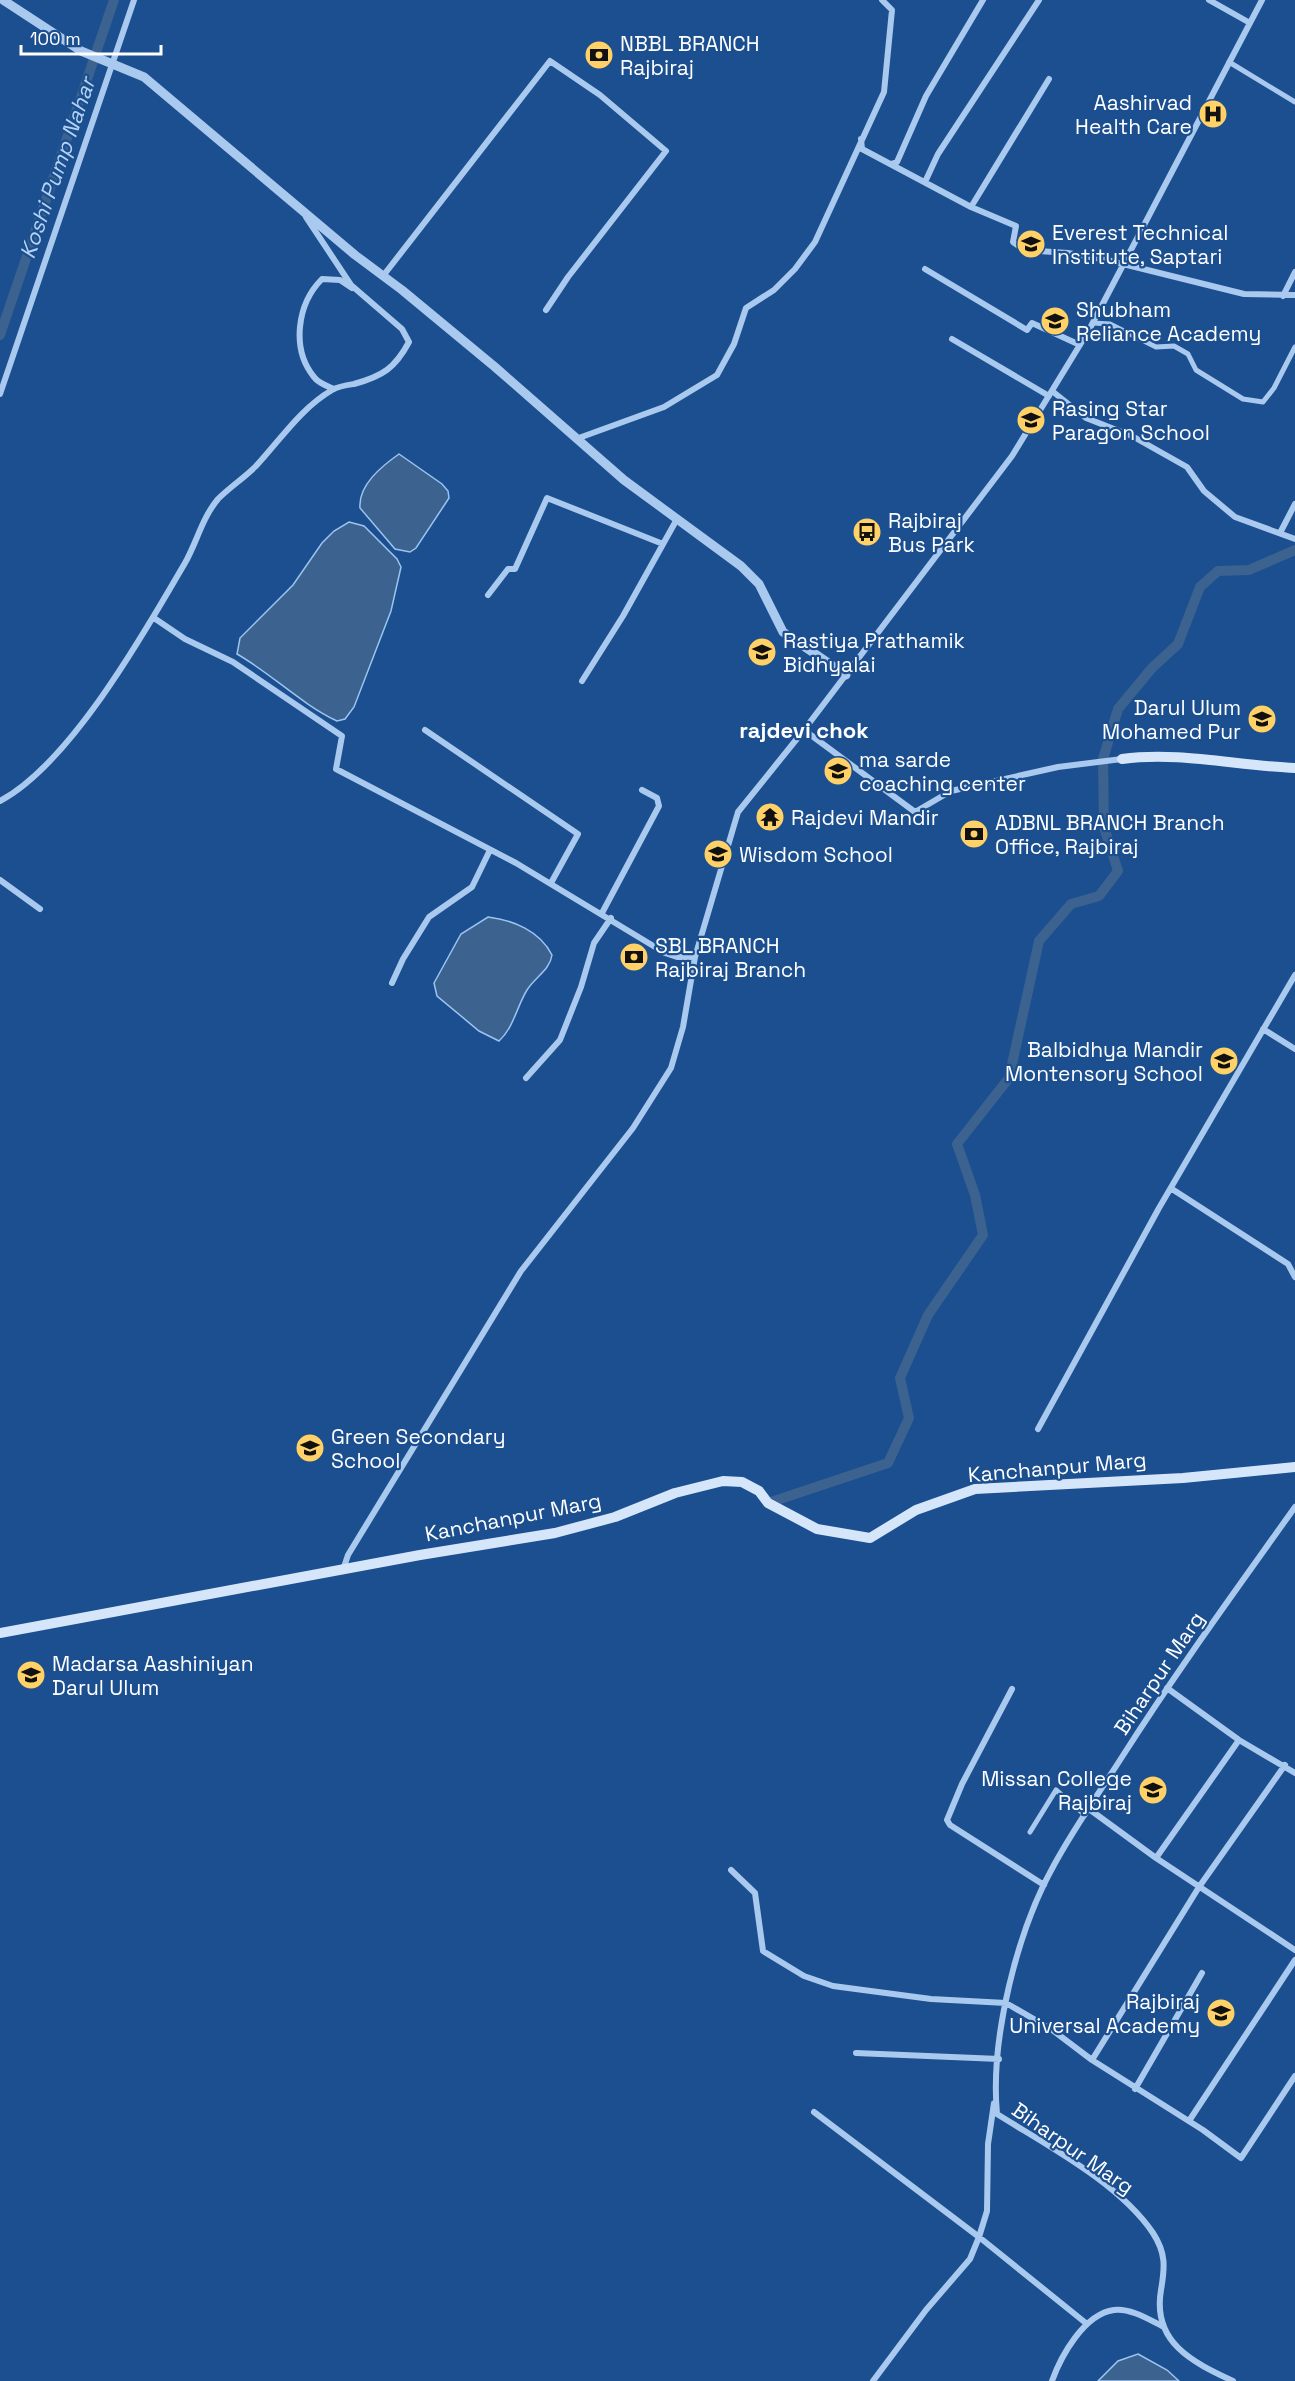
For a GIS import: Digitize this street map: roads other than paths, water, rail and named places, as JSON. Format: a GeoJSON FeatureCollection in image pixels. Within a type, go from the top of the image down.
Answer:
{"type":"FeatureCollection","features":[{"type":"Feature","properties":{"kind":"main road"},"geometry":{"type":"LineString","coordinates":[[1122,759],[1141,756],[1295,768]]}},
{"type":"Feature","properties":{"kind":"main road","name":"Kanchanpur Marg"},"geometry":{"type":"LineString","coordinates":[[0,1633],[555,1533],[615,1517],[675,1493],[723,1481],[742,1482],[759,1491],[768,1503],[817,1529],[870,1538],[916,1510],[975,1489],[1183,1478],[1295,1467]]}},
{"type":"Feature","properties":{"kind":"street"},"geometry":{"type":"LineString","coordinates":[[3,0],[81,51],[113,62],[144,77],[303,211],[495,367],[575,440],[624,480],[741,566],[759,584],[783,632],[846,675]]}},
{"type":"Feature","properties":{"kind":"street"},"geometry":{"type":"LineString","coordinates":[[0,394],[134,0]]}},
{"type":"Feature","properties":{"kind":"street"},"geometry":{"type":"LineString","coordinates":[[575,440],[664,407],[717,375],[734,344],[746,308],[774,290],[795,269],[815,242],[884,92],[889,62],[892,10],[882,0]]}},
{"type":"Feature","properties":{"kind":"street"},"geometry":{"type":"LineString","coordinates":[[890,164],[897,162],[926,96],[983,0]]}},
{"type":"Feature","properties":{"kind":"street"},"geometry":{"type":"LineString","coordinates":[[925,182],[938,154],[1039,0]]}},
{"type":"Feature","properties":{"kind":"street"},"geometry":{"type":"LineString","coordinates":[[1209,0],[1250,23]]}},
{"type":"Feature","properties":{"kind":"street"},"geometry":{"type":"LineString","coordinates":[[343,1570],[348,1555],[521,1271],[633,1128],[671,1068],[683,1027],[695,957],[738,812],[804,730],[1012,456],[1093,323],[1262,0]]}},
{"type":"Feature","properties":{"kind":"street"},"geometry":{"type":"LineString","coordinates":[[383,276],[550,61],[600,95],[666,151],[568,277],[546,310]]}},
{"type":"Feature","properties":{"kind":"street"},"geometry":{"type":"LineString","coordinates":[[1229,62],[1295,102]]}},
{"type":"Feature","properties":{"kind":"street"},"geometry":{"type":"LineString","coordinates":[[971,207],[1049,79]]}},
{"type":"Feature","properties":{"kind":"street"},"geometry":{"type":"LineString","coordinates":[[861,139],[862,149],[971,207],[1016,226],[1013,242],[1024,250],[1068,253],[1244,294],[1295,295]]}},
{"type":"Feature","properties":{"kind":"street"},"geometry":{"type":"LineString","coordinates":[[0,801],[13,794],[45,766],[93,707],[154,618],[196,544],[201,525],[218,500],[255,466],[293,420],[334,389],[377,378],[399,360],[409,342],[402,329],[351,285],[303,211]]}},
{"type":"Feature","properties":{"kind":"street"},"geometry":{"type":"LineString","coordinates":[[925,269],[1027,330],[1032,323],[1080,345]]}},
{"type":"Feature","properties":{"kind":"street"},"geometry":{"type":"LineString","coordinates":[[1283,296],[1295,272]]}},
{"type":"Feature","properties":{"kind":"street"},"geometry":{"type":"LineString","coordinates":[[334,389],[315,380],[301,357],[299,333],[309,292],[322,279],[340,280],[378,306]]}},
{"type":"Feature","properties":{"kind":"street"},"geometry":{"type":"LineString","coordinates":[[1093,323],[1110,324],[1156,347],[1174,346],[1188,354],[1196,370],[1243,399],[1263,402],[1274,388],[1295,347]]}},
{"type":"Feature","properties":{"kind":"street"},"geometry":{"type":"LineString","coordinates":[[952,339],[1051,393],[1086,418],[1132,436],[1187,468],[1204,491],[1234,517],[1295,539]]}},
{"type":"Feature","properties":{"kind":"street"},"geometry":{"type":"LineString","coordinates":[[488,595],[508,569],[514,569],[547,498],[663,544]]}},
{"type":"Feature","properties":{"kind":"street"},"geometry":{"type":"LineString","coordinates":[[1280,533],[1295,504]]}},
{"type":"Feature","properties":{"kind":"street"},"geometry":{"type":"LineString","coordinates":[[582,681],[623,616],[677,519]]}},
{"type":"Feature","properties":{"kind":"street"},"geometry":{"type":"LineString","coordinates":[[154,618],[185,639],[233,662],[342,736],[336,769],[551,883],[665,953],[677,957],[695,957]]}},
{"type":"Feature","properties":{"kind":"street"},"geometry":{"type":"LineString","coordinates":[[425,730],[578,834],[551,883]]}},
{"type":"Feature","properties":{"kind":"street"},"geometry":{"type":"LineString","coordinates":[[804,730],[915,812],[951,791],[1058,767],[1122,759]]}},
{"type":"Feature","properties":{"kind":"street"},"geometry":{"type":"LineString","coordinates":[[602,914],[659,806],[657,798],[642,790]]}},
{"type":"Feature","properties":{"kind":"street"},"geometry":{"type":"LineString","coordinates":[[392,983],[403,959],[429,917],[472,887],[490,850]]}},
{"type":"Feature","properties":{"kind":"street"},"geometry":{"type":"LineString","coordinates":[[0,880],[40,909]]}},
{"type":"Feature","properties":{"kind":"street"},"geometry":{"type":"LineString","coordinates":[[526,1078],[560,1040],[581,987],[594,943],[611,918]]}},
{"type":"Feature","properties":{"kind":"street"},"geometry":{"type":"LineString","coordinates":[[1038,1429],[1159,1208],[1295,975]]}},
{"type":"Feature","properties":{"kind":"street"},"geometry":{"type":"LineString","coordinates":[[1263,1029],[1295,1049]]}},
{"type":"Feature","properties":{"kind":"street"},"geometry":{"type":"LineString","coordinates":[[1172,1189],[1288,1264],[1295,1277]]}},
{"type":"Feature","properties":{"kind":"street","name":"Biharpur Marg"},"geometry":{"type":"LineString","coordinates":[[1162,2326],[1160,2293],[1166,2261],[1161,2246],[1152,2232],[1113,2190],[997,2114],[995,2100],[1006,2002],[1017,1955],[1044,1885],[1087,1812],[1167,1688],[1295,1507]]}},
{"type":"Feature","properties":{"kind":"street"},"geometry":{"type":"LineString","coordinates":[[1167,1688],[1239,1740],[1285,1765],[1295,1773]]}},
{"type":"Feature","properties":{"kind":"street"},"geometry":{"type":"LineString","coordinates":[[1012,1689],[962,1784],[947,1820],[950,1825],[1044,1885]]}},
{"type":"Feature","properties":{"kind":"street"},"geometry":{"type":"LineString","coordinates":[[1156,1858],[1239,1740]]}},
{"type":"Feature","properties":{"kind":"street"},"geometry":{"type":"LineString","coordinates":[[1092,2060],[1199,1887],[1285,1765]]}},
{"type":"Feature","properties":{"kind":"street"},"geometry":{"type":"LineString","coordinates":[[1030,1832],[1056,1790],[1295,1950]]}},
{"type":"Feature","properties":{"kind":"street"},"geometry":{"type":"LineString","coordinates":[[731,1870],[755,1893],[763,1951],[804,1976],[833,1986],[870,1992],[1006,2002],[1052,2029],[1092,2060],[1189,2121],[1241,2158],[1295,2076]]}},
{"type":"Feature","properties":{"kind":"street"},"geometry":{"type":"LineString","coordinates":[[1189,2121],[1295,1960]]}},
{"type":"Feature","properties":{"kind":"street"},"geometry":{"type":"LineString","coordinates":[[1135,2089],[1202,1973]]}},
{"type":"Feature","properties":{"kind":"street"},"geometry":{"type":"LineString","coordinates":[[856,2053],[999,2059]]}},
{"type":"Feature","properties":{"kind":"street"},"geometry":{"type":"LineString","coordinates":[[873,2381],[926,2310],[970,2259],[987,2211],[988,2144],[995,2100]]}},
{"type":"Feature","properties":{"kind":"street"},"geometry":{"type":"LineString","coordinates":[[814,2112],[979,2237],[1088,2324]]}},
{"type":"Feature","properties":{"kind":"street"},"geometry":{"type":"LineString","coordinates":[[1052,2381],[1072,2344],[1088,2324],[1100,2314],[1115,2310],[1135,2313],[1162,2326],[1176,2347],[1203,2367],[1233,2381]]}},
{"type":"Feature","properties":{"kind":"water"},"geometry":{"type":"Polygon","coordinates":[[[399,454],[442,484],[448,491],[449,498],[416,548],[410,552],[395,549],[360,508],[363,492],[372,477],[399,454]]]}},
{"type":"Feature","properties":{"kind":"water"},"geometry":{"type":"Polygon","coordinates":[[[349,522],[364,526],[397,559],[401,567],[391,611],[354,707],[345,719],[337,721],[311,706],[237,654],[240,638],[293,585],[322,543],[334,531],[349,522]]]}},
{"type":"Feature","properties":{"kind":"water"},"geometry":{"type":"Polygon","coordinates":[[[488,917],[525,928],[540,939],[552,955],[548,965],[530,985],[512,1023],[499,1041],[479,1031],[437,996],[434,983],[461,934],[488,917]]]}},
{"type":"Feature","properties":{"kind":"water"},"geometry":{"type":"Polygon","coordinates":[[[1138,2354],[1167,2370],[1179,2381],[1098,2381],[1118,2361],[1138,2354]]]}},
{"type":"Feature","properties":{"kind":"waterway","name":"Koshi Pump Nahar"},"geometry":{"type":"LineString","coordinates":[[0,335],[114,0]]}},
{"type":"Feature","properties":{"kind":"waterway"},"geometry":{"type":"LineString","coordinates":[[768,1503],[888,1463],[909,1418],[900,1378],[928,1315],[983,1235],[975,1195],[957,1144],[1009,1078],[1039,941],[1071,904],[1099,896],[1118,871],[1104,827],[1103,759],[1118,709],[1152,668],[1178,644],[1200,587],[1218,571],[1249,570],[1295,550]]}},
{"type":"Feature","properties":{"kind":"place","name":"NBBL BRANCH Rajbiraj"},"geometry":{"type":"Point","coordinates":[599,55]}},
{"type":"Feature","properties":{"kind":"place","name":"Aashirvad Health Care"},"geometry":{"type":"Point","coordinates":[1213,114]}},
{"type":"Feature","properties":{"kind":"place","name":"Everest Technical Institute, Saptari"},"geometry":{"type":"Point","coordinates":[1031,244]}},
{"type":"Feature","properties":{"kind":"place","name":"Shubham Reliance Academy"},"geometry":{"type":"Point","coordinates":[1055,321]}},
{"type":"Feature","properties":{"kind":"place","name":"Rasing Star Paragon School"},"geometry":{"type":"Point","coordinates":[1031,420]}},
{"type":"Feature","properties":{"kind":"place","name":"Rajbiraj Bus Park"},"geometry":{"type":"Point","coordinates":[867,532]}},
{"type":"Feature","properties":{"kind":"place","name":"Rastiya Prathamik Bidhyalai"},"geometry":{"type":"Point","coordinates":[762,652]}},
{"type":"Feature","properties":{"kind":"place","name":"Darul Ulum Mohamed Pur"},"geometry":{"type":"Point","coordinates":[1262,719]}},
{"type":"Feature","properties":{"kind":"place","name":"ma sarde coaching center"},"geometry":{"type":"Point","coordinates":[838,771]}},
{"type":"Feature","properties":{"kind":"place","name":"Rajdevi Mandir"},"geometry":{"type":"Point","coordinates":[770,817]}},
{"type":"Feature","properties":{"kind":"place","name":"ADBNL BRANCH Branch Office, Rajbiraj"},"geometry":{"type":"Point","coordinates":[974,834]}},
{"type":"Feature","properties":{"kind":"place","name":"Wisdom School"},"geometry":{"type":"Point","coordinates":[718,854]}},
{"type":"Feature","properties":{"kind":"place","name":"SBL BRANCH Rajbiraj Branch"},"geometry":{"type":"Point","coordinates":[634,957]}},
{"type":"Feature","properties":{"kind":"place","name":"Balbidhya Mandir Montensory School"},"geometry":{"type":"Point","coordinates":[1224,1061]}},
{"type":"Feature","properties":{"kind":"place","name":"Green Secondary School"},"geometry":{"type":"Point","coordinates":[310,1448]}},
{"type":"Feature","properties":{"kind":"place","name":"Madarsa Aashiniyan Darul Ulum"},"geometry":{"type":"Point","coordinates":[31,1675]}},
{"type":"Feature","properties":{"kind":"place","name":"Missan College Rajbiraj"},"geometry":{"type":"Point","coordinates":[1153,1790]}},
{"type":"Feature","properties":{"kind":"place","name":"Rajbiraj Universal Academy"},"geometry":{"type":"Point","coordinates":[1221,2013]}},
{"type":"Feature","properties":{"kind":"district","name":"rajdevi chok"},"geometry":{"type":"Point","coordinates":[804,730]}}]}
